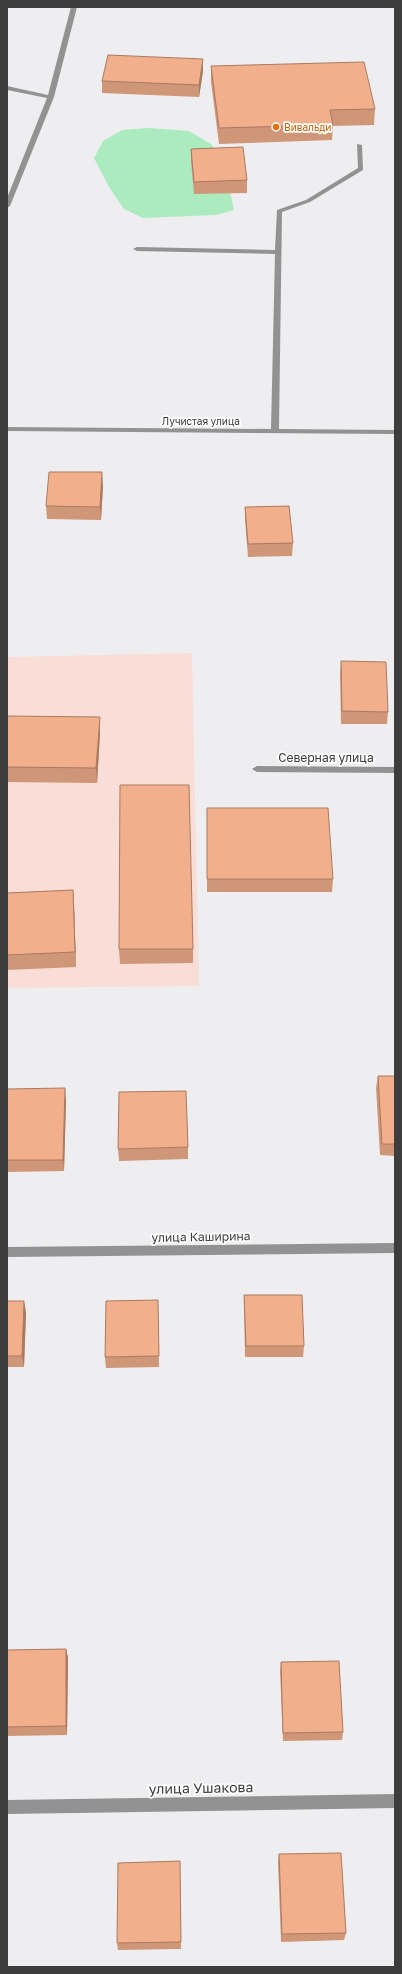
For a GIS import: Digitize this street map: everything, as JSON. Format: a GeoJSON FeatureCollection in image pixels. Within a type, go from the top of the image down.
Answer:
{"type":"FeatureCollection","features":[{"type":"Feature","properties":{"kind":"street"},"geometry":{"type":"LineString","coordinates":[[7,206],[51,97],[74,7]]}},
{"type":"Feature","properties":{"kind":"street"},"geometry":{"type":"LineString","coordinates":[[7,88],[51,97]]}},
{"type":"Feature","properties":{"kind":"street"},"geometry":{"type":"LineString","coordinates":[[275,431],[279,211],[308,201],[361,169],[359,146]]}},
{"type":"Feature","properties":{"kind":"street"},"geometry":{"type":"LineString","coordinates":[[137,249],[278,252]]}},
{"type":"Feature","properties":{"kind":"street","name":"Лучистая улица"},"geometry":{"type":"LineString","coordinates":[[7,429],[395,432]]}},
{"type":"Feature","properties":{"kind":"street","name":"Северная улица"},"geometry":{"type":"LineString","coordinates":[[257,769],[395,770]]}},
{"type":"Feature","properties":{"kind":"street","name":"улица Каширина"},"geometry":{"type":"LineString","coordinates":[[7,1252],[395,1248]]}},
{"type":"Feature","properties":{"kind":"street","name":"улица Ушакова"},"geometry":{"type":"LineString","coordinates":[[7,1807],[395,1801]]}},
{"type":"Feature","properties":{"kind":"shaded area"},"geometry":{"type":"Polygon","coordinates":[[[192,653],[199,986],[7,988],[7,657],[192,653]]]}},
{"type":"Feature","properties":{"kind":"green space"},"geometry":{"type":"Polygon","coordinates":[[[149,128],[189,131],[211,144],[223,160],[234,210],[216,215],[143,218],[124,209],[109,187],[94,158],[103,141],[122,130],[149,128]]]}},
{"type":"Feature","properties":{"kind":"building"},"geometry":{"type":"Polygon","coordinates":[[[108,55],[203,59],[199,85],[102,81],[108,55]]]}},
{"type":"Feature","properties":{"kind":"building"},"geometry":{"type":"Polygon","coordinates":[[[364,62],[375,109],[330,110],[333,125],[219,128],[211,66],[364,62]]]}},
{"type":"Feature","properties":{"kind":"building"},"geometry":{"type":"Polygon","coordinates":[[[243,147],[247,180],[194,182],[191,149],[243,147]]]}},
{"type":"Feature","properties":{"kind":"building"},"geometry":{"type":"Polygon","coordinates":[[[49,472],[102,472],[100,507],[46,506],[49,472]]]}},
{"type":"Feature","properties":{"kind":"building"},"geometry":{"type":"Polygon","coordinates":[[[289,506],[293,543],[248,544],[245,507],[289,506]]]}},
{"type":"Feature","properties":{"kind":"building"},"geometry":{"type":"Polygon","coordinates":[[[341,661],[386,662],[388,712],[342,711],[341,661]]]}},
{"type":"Feature","properties":{"kind":"building"},"geometry":{"type":"Polygon","coordinates":[[[7,716],[100,717],[96,768],[7,767],[7,716]]]}},
{"type":"Feature","properties":{"kind":"building"},"geometry":{"type":"Polygon","coordinates":[[[120,785],[189,785],[193,949],[119,949],[120,785]]]}},
{"type":"Feature","properties":{"kind":"building"},"geometry":{"type":"Polygon","coordinates":[[[207,808],[328,808],[333,879],[207,879],[207,808]]]}},
{"type":"Feature","properties":{"kind":"building"},"geometry":{"type":"Polygon","coordinates":[[[73,890],[75,952],[7,955],[7,893],[73,890]]]}},
{"type":"Feature","properties":{"kind":"building"},"geometry":{"type":"Polygon","coordinates":[[[378,1076],[395,1076],[395,1144],[382,1144],[378,1076]]]}},
{"type":"Feature","properties":{"kind":"building"},"geometry":{"type":"Polygon","coordinates":[[[65,1088],[63,1160],[7,1160],[7,1089],[65,1088]]]}},
{"type":"Feature","properties":{"kind":"building"},"geometry":{"type":"Polygon","coordinates":[[[186,1091],[188,1147],[118,1149],[119,1092],[186,1091]]]}},
{"type":"Feature","properties":{"kind":"building"},"geometry":{"type":"Polygon","coordinates":[[[244,1295],[302,1295],[304,1346],[246,1346],[244,1295]]]}},
{"type":"Feature","properties":{"kind":"building"},"geometry":{"type":"Polygon","coordinates":[[[158,1300],[159,1356],[105,1357],[106,1301],[158,1300]]]}},
{"type":"Feature","properties":{"kind":"building"},"geometry":{"type":"Polygon","coordinates":[[[7,1301],[24,1301],[22,1356],[7,1356],[7,1301]]]}},
{"type":"Feature","properties":{"kind":"building"},"geometry":{"type":"Polygon","coordinates":[[[66,1649],[66,1726],[7,1727],[7,1650],[66,1649]]]}},
{"type":"Feature","properties":{"kind":"building"},"geometry":{"type":"Polygon","coordinates":[[[339,1661],[343,1732],[283,1733],[281,1662],[339,1661]]]}},
{"type":"Feature","properties":{"kind":"building"},"geometry":{"type":"Polygon","coordinates":[[[341,1853],[346,1933],[282,1934],[279,1854],[341,1853]]]}},
{"type":"Feature","properties":{"kind":"building"},"geometry":{"type":"Polygon","coordinates":[[[180,1861],[181,1942],[117,1943],[118,1863],[180,1861]]]}},
{"type":"Feature","properties":{"kind":"place","name":"Вивальди"},"geometry":{"type":"Point","coordinates":[276,127]}}]}
